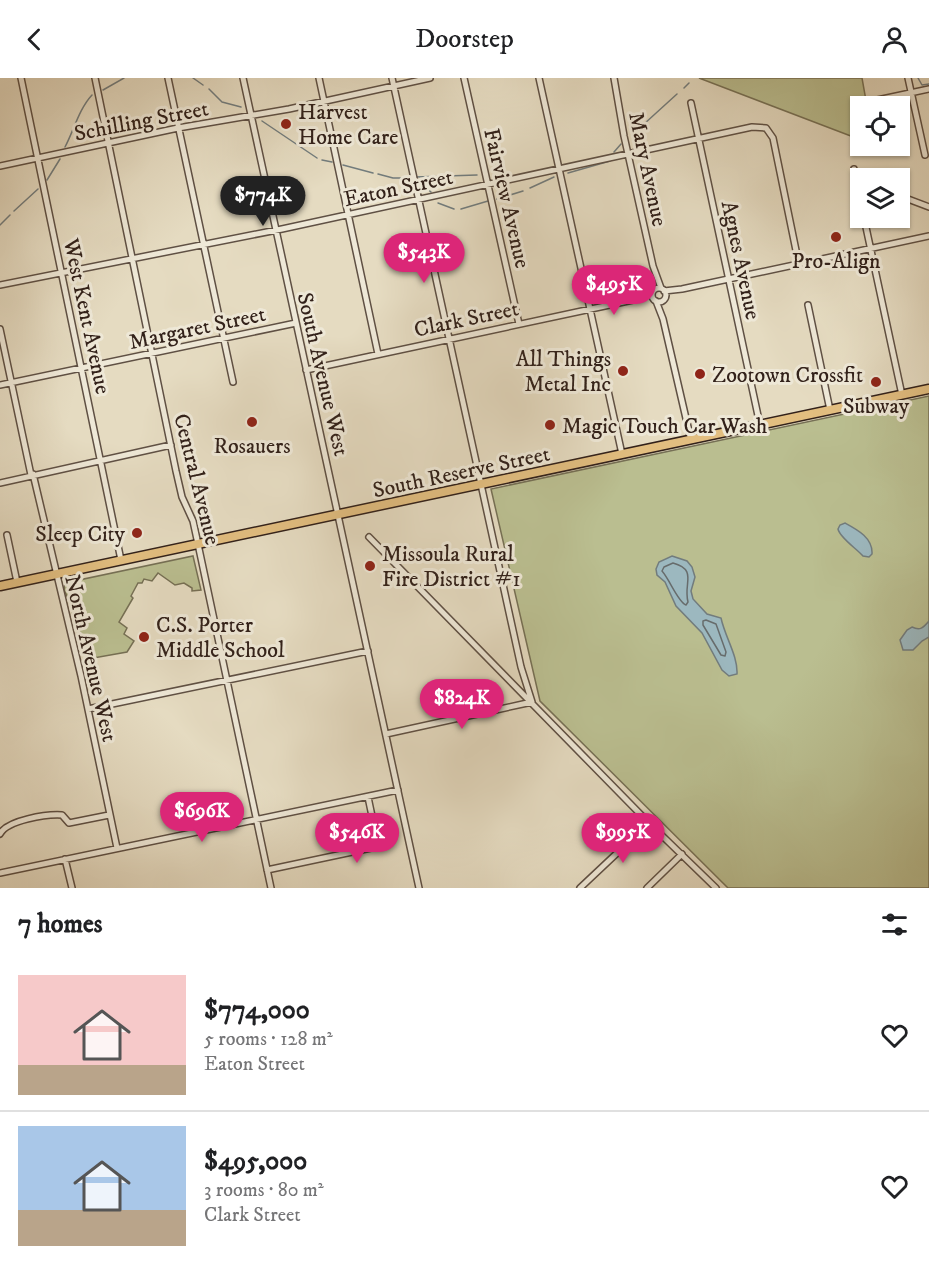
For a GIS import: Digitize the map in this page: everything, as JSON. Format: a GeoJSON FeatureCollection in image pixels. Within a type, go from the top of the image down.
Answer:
{"type":"FeatureCollection","features":[{"type":"Feature","properties":{"kind":"highway","name":"South Reserve Street"},"geometry":{"type":"LineString","coordinates":[[0,586],[929,389]]}},
{"type":"Feature","properties":{"kind":"street","name":"West Kent Avenue"},"geometry":{"type":"LineString","coordinates":[[21,78],[121,560]]}},
{"type":"Feature","properties":{"kind":"street","name":"Central Avenue"},"geometry":{"type":"LineString","coordinates":[[95,78],[182,497],[193,521],[271,888]]}},
{"type":"Feature","properties":{"kind":"street"},"geometry":{"type":"LineString","coordinates":[[168,78],[233,382]]}},
{"type":"Feature","properties":{"kind":"street","name":"South Avenue West"},"geometry":{"type":"LineString","coordinates":[[243,78],[419,888]]}},
{"type":"Feature","properties":{"kind":"street"},"geometry":{"type":"LineString","coordinates":[[319,78],[378,354]]}},
{"type":"Feature","properties":{"kind":"street"},"geometry":{"type":"LineString","coordinates":[[392,78],[480,485],[521,667],[532,702]]}},
{"type":"Feature","properties":{"kind":"street","name":"Schilling Street"},"geometry":{"type":"LineString","coordinates":[[0,166],[178,128],[324,102],[430,78]]}},
{"type":"Feature","properties":{"kind":"street","name":"Fairview Avenue"},"geometry":{"type":"LineString","coordinates":[[465,78],[519,324]]}},
{"type":"Feature","properties":{"kind":"street"},"geometry":{"type":"LineString","coordinates":[[540,78],[622,455]]}},
{"type":"Feature","properties":{"kind":"street","name":"Mary Avenue"},"geometry":{"type":"LineString","coordinates":[[614,78],[663,318],[691,440]]}},
{"type":"Feature","properties":{"kind":"street"},"geometry":{"type":"LineString","coordinates":[[908,78],[925,155]]}},
{"type":"Feature","properties":{"kind":"street"},"geometry":{"type":"LineString","coordinates":[[900,96],[929,90]]}},
{"type":"Feature","properties":{"kind":"street","name":"Agnes Avenue"},"geometry":{"type":"LineString","coordinates":[[691,103],[759,425]]}},
{"type":"Feature","properties":{"kind":"street","name":"Eaton Street"},"geometry":{"type":"LineString","coordinates":[[0,285],[275,230],[752,127],[766,128],[773,138],[799,264]]}},
{"type":"Feature","properties":{"kind":"street"},"geometry":{"type":"LineString","coordinates":[[910,200],[929,207]]}},
{"type":"Feature","properties":{"kind":"street"},"geometry":{"type":"LineString","coordinates":[[866,228],[902,395]]}},
{"type":"Feature","properties":{"kind":"street"},"geometry":{"type":"LineString","coordinates":[[659,294],[929,236]]}},
{"type":"Feature","properties":{"kind":"street","name":"Clark Street"},"geometry":{"type":"LineString","coordinates":[[306,370],[659,294]]}},
{"type":"Feature","properties":{"kind":"street"},"geometry":{"type":"LineString","coordinates":[[808,305],[830,410]]}},
{"type":"Feature","properties":{"kind":"street","name":"Margaret Street"},"geometry":{"type":"LineString","coordinates":[[0,385],[296,323]]}},
{"type":"Feature","properties":{"kind":"street","name":"North Avenue West"},"geometry":{"type":"LineString","coordinates":[[0,329],[55,574],[68,617],[117,849]]}},
{"type":"Feature","properties":{"kind":"street"},"geometry":{"type":"LineString","coordinates":[[0,483],[171,445]]}},
{"type":"Feature","properties":{"kind":"street"},"geometry":{"type":"LineString","coordinates":[[7,535],[17,582]]}},
{"type":"Feature","properties":{"kind":"street"},"geometry":{"type":"LineString","coordinates":[[369,537],[649,823],[716,888]]}},
{"type":"Feature","properties":{"kind":"street"},"geometry":{"type":"LineString","coordinates":[[88,709],[368,651]]}},
{"type":"Feature","properties":{"kind":"street"},"geometry":{"type":"LineString","coordinates":[[386,734],[532,702]]}},
{"type":"Feature","properties":{"kind":"street"},"geometry":{"type":"LineString","coordinates":[[0,873],[398,790]]}},
{"type":"Feature","properties":{"kind":"street"},"geometry":{"type":"LineString","coordinates":[[267,870],[371,848],[377,840],[368,797]]}},
{"type":"Feature","properties":{"kind":"street"},"geometry":{"type":"LineString","coordinates":[[0,834],[9,824],[54,814],[62,814],[69,823],[109,814]]}},
{"type":"Feature","properties":{"kind":"street"},"geometry":{"type":"LineString","coordinates":[[580,888],[649,823]]}},
{"type":"Feature","properties":{"kind":"street"},"geometry":{"type":"LineString","coordinates":[[647,888],[682,854]]}},
{"type":"Feature","properties":{"kind":"street"},"geometry":{"type":"LineString","coordinates":[[65,860],[72,888]]}},
{"type":"Feature","properties":{"kind":"green space"},"geometry":{"type":"Polygon","coordinates":[[[699,78],[862,78],[865,96],[850,96],[850,136],[699,78]]]}},
{"type":"Feature","properties":{"kind":"green space"},"geometry":{"type":"Polygon","coordinates":[[[929,396],[929,888],[728,888],[540,701],[491,489],[929,396]]]}},
{"type":"Feature","properties":{"kind":"green space"},"geometry":{"type":"Polygon","coordinates":[[[193,556],[201,590],[192,591],[192,588],[184,583],[175,585],[158,573],[152,581],[144,579],[142,583],[138,583],[131,596],[133,598],[119,622],[127,628],[124,634],[134,641],[127,652],[88,659],[83,653],[69,600],[64,590],[65,583],[193,556]]]}},
{"type":"Feature","properties":{"kind":"water"},"geometry":{"type":"Polygon","coordinates":[[[845,523],[860,532],[870,543],[872,554],[869,557],[863,556],[842,536],[838,529],[845,523]]]}},
{"type":"Feature","properties":{"kind":"water"},"geometry":{"type":"Polygon","coordinates":[[[672,556],[687,561],[692,567],[695,577],[691,591],[693,599],[707,614],[721,618],[737,667],[737,674],[729,676],[722,670],[702,633],[676,606],[665,582],[657,575],[656,569],[659,562],[672,556]]]}},
{"type":"Feature","properties":{"kind":"water"},"geometry":{"type":"Polygon","coordinates":[[[929,621],[929,637],[913,650],[903,650],[900,640],[907,630],[912,627],[921,628],[929,621]]]}},
{"type":"Feature","properties":{"kind":"waterway"},"geometry":{"type":"LineString","coordinates":[[103,90],[124,78]]}},
{"type":"Feature","properties":{"kind":"waterway"},"geometry":{"type":"LineString","coordinates":[[193,78],[203,85]]}},
{"type":"Feature","properties":{"kind":"waterway"},"geometry":{"type":"LineString","coordinates":[[918,78],[922,85],[929,84]]}},
{"type":"Feature","properties":{"kind":"waterway"},"geometry":{"type":"LineString","coordinates":[[684,88],[689,83]]}},
{"type":"Feature","properties":{"kind":"waterway"},"geometry":{"type":"LineString","coordinates":[[209,89],[222,102],[241,107]]}},
{"type":"Feature","properties":{"kind":"waterway"},"geometry":{"type":"LineString","coordinates":[[633,134],[677,94]]}},
{"type":"Feature","properties":{"kind":"waterway"},"geometry":{"type":"LineString","coordinates":[[65,147],[80,113],[92,95]]}},
{"type":"Feature","properties":{"kind":"waterway"},"geometry":{"type":"LineString","coordinates":[[262,121],[317,158]]}},
{"type":"Feature","properties":{"kind":"waterway"},"geometry":{"type":"LineString","coordinates":[[614,152],[621,144]]}},
{"type":"Feature","properties":{"kind":"waterway"},"geometry":{"type":"LineString","coordinates":[[47,180],[60,159]]}},
{"type":"Feature","properties":{"kind":"waterway"},"geometry":{"type":"LineString","coordinates":[[322,160],[332,162]]}},
{"type":"Feature","properties":{"kind":"waterway"},"geometry":{"type":"LineString","coordinates":[[568,173],[610,161]]}},
{"type":"Feature","properties":{"kind":"waterway"},"geometry":{"type":"LineString","coordinates":[[343,165],[373,173]]}},
{"type":"Feature","properties":{"kind":"waterway"},"geometry":{"type":"LineString","coordinates":[[378,174],[393,178],[410,178]]}},
{"type":"Feature","properties":{"kind":"waterway"},"geometry":{"type":"LineString","coordinates":[[415,177],[477,175]]}},
{"type":"Feature","properties":{"kind":"waterway"},"geometry":{"type":"LineString","coordinates":[[530,188],[554,177]]}},
{"type":"Feature","properties":{"kind":"waterway"},"geometry":{"type":"LineString","coordinates":[[422,185],[431,192]]}},
{"type":"Feature","properties":{"kind":"waterway"},"geometry":{"type":"LineString","coordinates":[[14,211],[38,189]]}},
{"type":"Feature","properties":{"kind":"waterway"},"geometry":{"type":"LineString","coordinates":[[497,199],[523,191]]}},
{"type":"Feature","properties":{"kind":"waterway"},"geometry":{"type":"LineString","coordinates":[[461,209],[488,201]]}},
{"type":"Feature","properties":{"kind":"waterway"},"geometry":{"type":"LineString","coordinates":[[438,203],[454,209]]}},
{"type":"Feature","properties":{"kind":"waterway"},"geometry":{"type":"LineString","coordinates":[[0,225],[10,215]]}},
{"type":"Feature","properties":{"kind":"place","name":"Harvest Home Care"},"geometry":{"type":"Point","coordinates":[286,124]}},
{"type":"Feature","properties":{"kind":"place","name":"Pro-Align"},"geometry":{"type":"Point","coordinates":[836,237]}},
{"type":"Feature","properties":{"kind":"place","name":"All Things Metal Inc"},"geometry":{"type":"Point","coordinates":[623,371]}},
{"type":"Feature","properties":{"kind":"place","name":"Zootown Crossfit"},"geometry":{"type":"Point","coordinates":[700,374]}},
{"type":"Feature","properties":{"kind":"place","name":"Subway"},"geometry":{"type":"Point","coordinates":[876,382]}},
{"type":"Feature","properties":{"kind":"place","name":"Rosauers"},"geometry":{"type":"Point","coordinates":[252,422]}},
{"type":"Feature","properties":{"kind":"place","name":"Magic Touch Car Wash"},"geometry":{"type":"Point","coordinates":[550,425]}},
{"type":"Feature","properties":{"kind":"place","name":"Sleep City"},"geometry":{"type":"Point","coordinates":[137,533]}},
{"type":"Feature","properties":{"kind":"place","name":"Missoula Rural Fire District #1"},"geometry":{"type":"Point","coordinates":[370,566]}},
{"type":"Feature","properties":{"kind":"place","name":"C.S. Porter Middle School"},"geometry":{"type":"Point","coordinates":[144,637]}}]}
